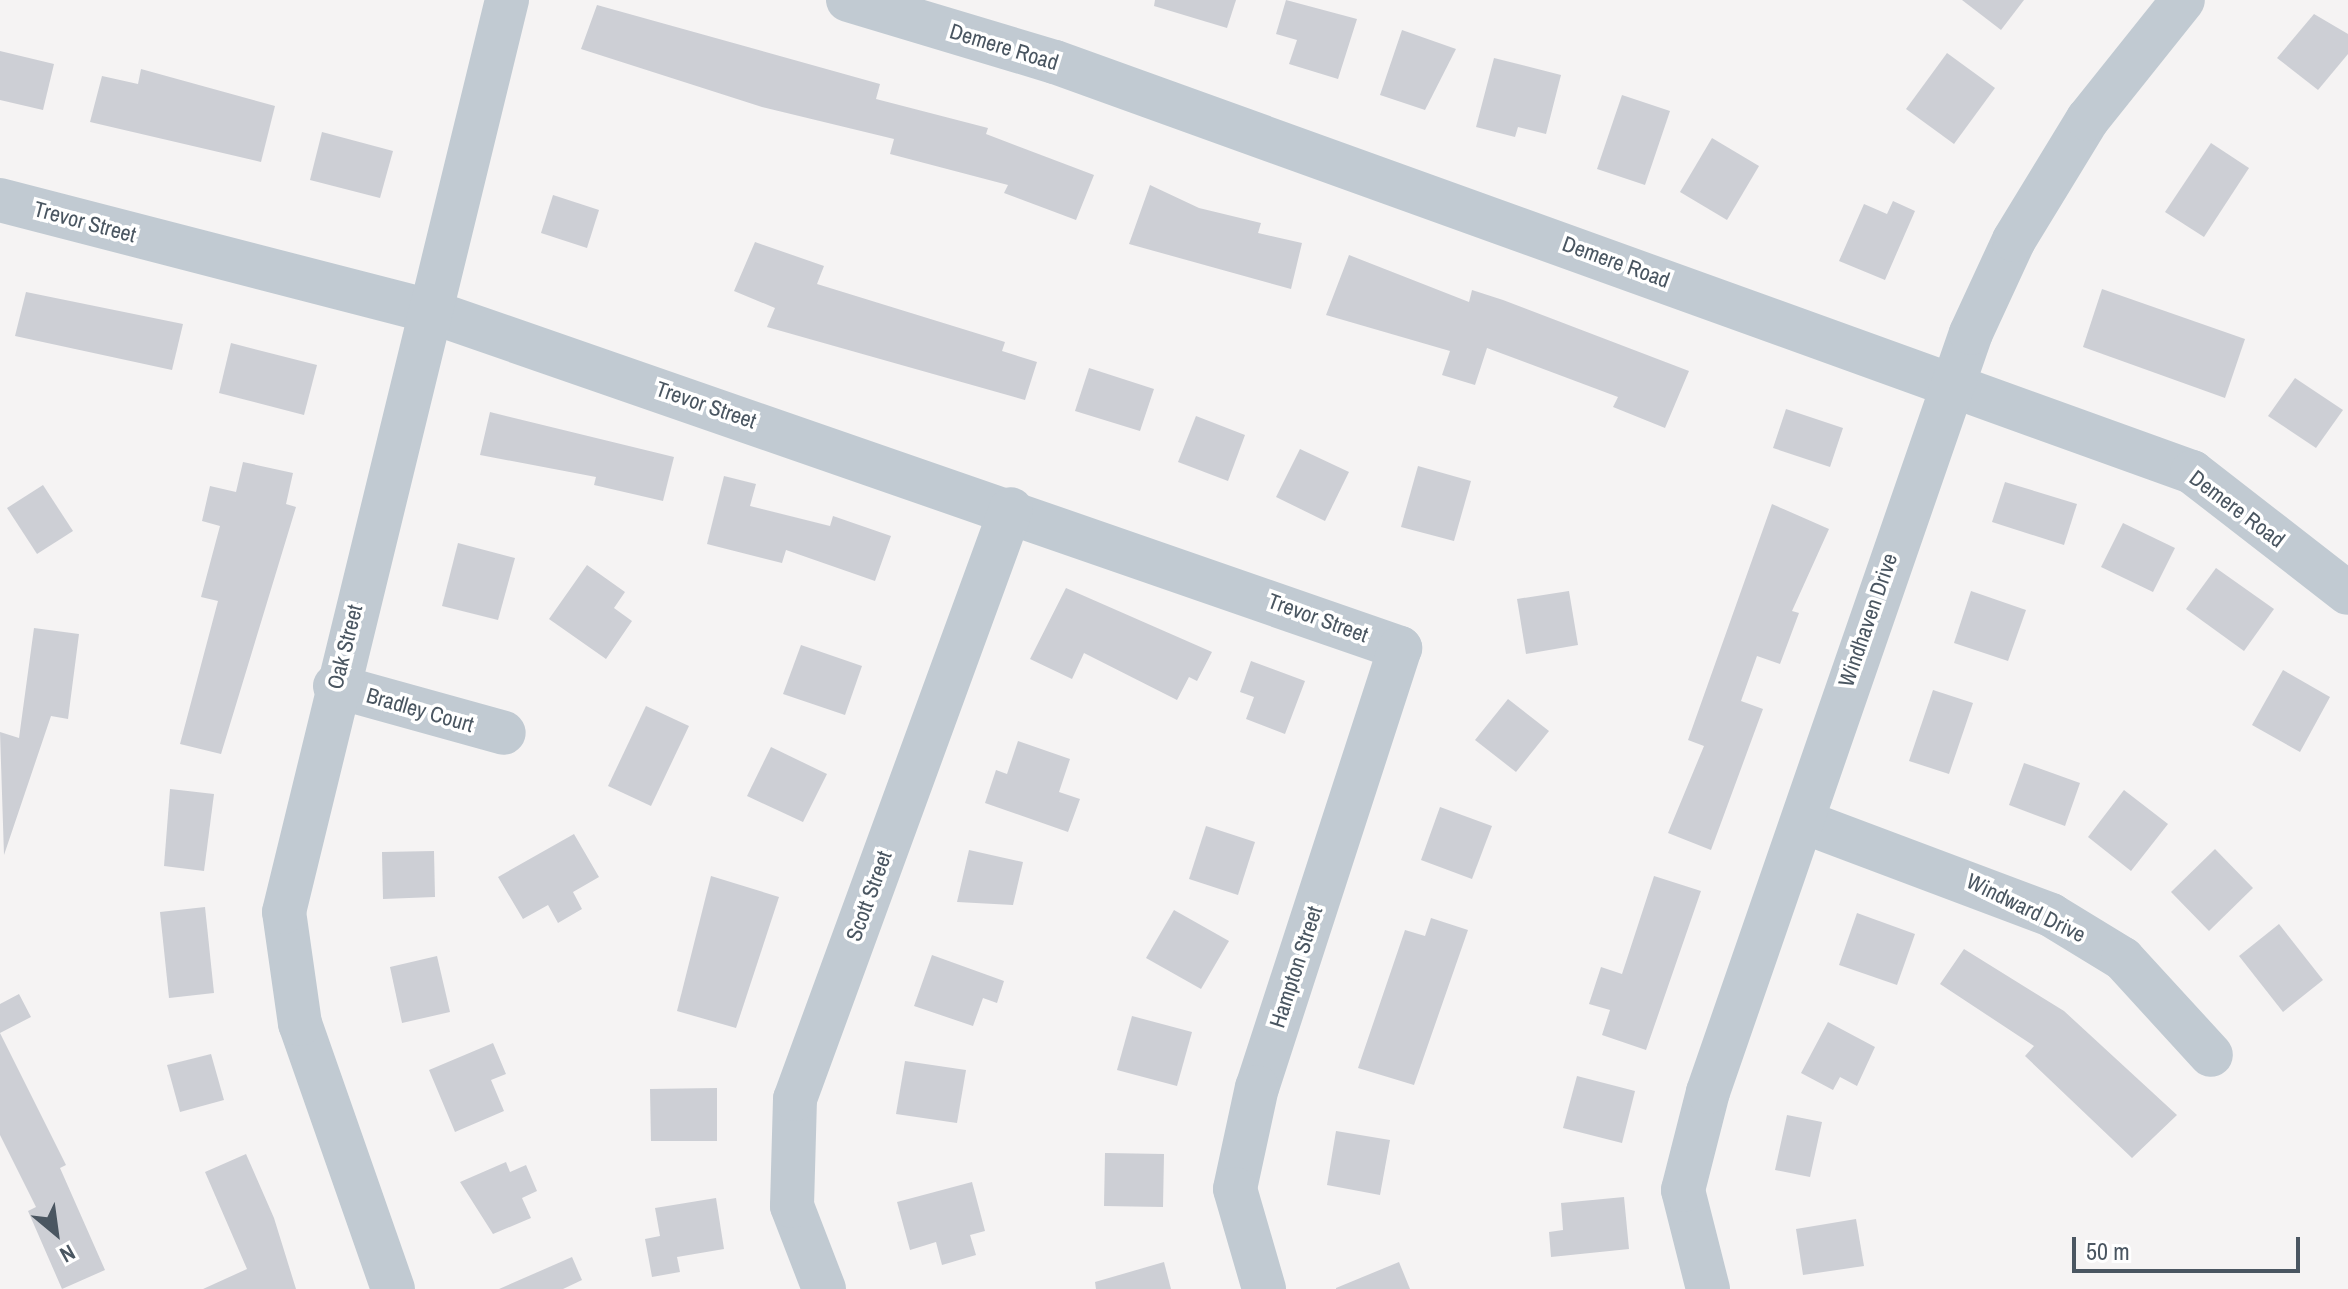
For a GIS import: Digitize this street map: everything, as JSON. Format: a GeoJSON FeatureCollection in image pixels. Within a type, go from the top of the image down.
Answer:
{"type":"FeatureCollection","features":[{"type":"Feature","properties":{"kind":"street","name":"Oak Street"},"geometry":{"type":"LineString","coordinates":[[393,1289],[300,1024],[284,912],[335,686],[432,312],[507,0]]}},
{"type":"Feature","properties":{"kind":"street","name":"Demere Road"},"geometry":{"type":"LineString","coordinates":[[848,0],[1055,62],[1608,258],[1951,391],[2192,472],[2348,593]]}},
{"type":"Feature","properties":{"kind":"street","name":"Windhaven Drive"},"geometry":{"type":"LineString","coordinates":[[1708,1289],[1683,1190],[1708,1092],[1804,822],[1869,611],[1951,391],[2014,240],[2088,119],[2183,0]]}},
{"type":"Feature","properties":{"kind":"street","name":"Trevor Street"},"geometry":{"type":"LineString","coordinates":[[0,200],[432,312],[1011,509],[1400,648]]}},
{"type":"Feature","properties":{"kind":"street","name":"Scott Street"},"geometry":{"type":"LineString","coordinates":[[824,1289],[792,1206],[795,1099],[1011,509]]}},
{"type":"Feature","properties":{"kind":"street","name":"Hampton Street"},"geometry":{"type":"LineString","coordinates":[[1264,1289],[1235,1189],[1257,1087],[1400,648]]}},
{"type":"Feature","properties":{"kind":"street","name":"Bradley Court"},"geometry":{"type":"LineString","coordinates":[[335,686],[504,733]]}},
{"type":"Feature","properties":{"kind":"street","name":"Windward Drive"},"geometry":{"type":"LineString","coordinates":[[1804,822],[1900,852],[2051,915],[2123,959],[2211,1055]]}},
{"type":"Feature","properties":{"kind":"building"},"geometry":{"type":"Polygon","coordinates":[[[1155,0],[1236,0],[1227,28],[1154,6],[1155,0]]]}},
{"type":"Feature","properties":{"kind":"building"},"geometry":{"type":"Polygon","coordinates":[[[1286,0],[1357,19],[1338,79],[1289,64],[1297,40],[1276,34],[1286,0]]]}},
{"type":"Feature","properties":{"kind":"building"},"geometry":{"type":"Polygon","coordinates":[[[1962,0],[2024,0],[2001,30],[1962,0]]]}},
{"type":"Feature","properties":{"kind":"building"},"geometry":{"type":"Polygon","coordinates":[[[597,5],[880,84],[876,99],[988,128],[986,134],[1094,175],[1076,220],[1004,193],[1008,185],[890,154],[894,139],[762,107],[581,49],[597,5]]]}},
{"type":"Feature","properties":{"kind":"building"},"geometry":{"type":"Polygon","coordinates":[[[2314,14],[2348,34],[2348,54],[2318,90],[2277,58],[2314,14]]]}},
{"type":"Feature","properties":{"kind":"building"},"geometry":{"type":"Polygon","coordinates":[[[1402,30],[1456,49],[1425,110],[1380,95],[1402,30]]]}},
{"type":"Feature","properties":{"kind":"building"},"geometry":{"type":"Polygon","coordinates":[[[0,51],[54,64],[43,110],[0,100],[0,51]]]}},
{"type":"Feature","properties":{"kind":"building"},"geometry":{"type":"Polygon","coordinates":[[[1947,53],[1995,88],[1954,144],[1906,109],[1947,53]]]}},
{"type":"Feature","properties":{"kind":"building"},"geometry":{"type":"Polygon","coordinates":[[[1494,58],[1561,75],[1546,134],[1518,127],[1515,137],[1476,127],[1494,58]]]}},
{"type":"Feature","properties":{"kind":"building"},"geometry":{"type":"Polygon","coordinates":[[[141,69],[275,106],[261,162],[90,122],[102,76],[138,84],[141,69]]]}},
{"type":"Feature","properties":{"kind":"building"},"geometry":{"type":"Polygon","coordinates":[[[1622,95],[1670,111],[1645,185],[1597,169],[1622,95]]]}},
{"type":"Feature","properties":{"kind":"building"},"geometry":{"type":"Polygon","coordinates":[[[322,132],[393,151],[380,198],[310,180],[322,132]]]}},
{"type":"Feature","properties":{"kind":"building"},"geometry":{"type":"Polygon","coordinates":[[[1712,138],[1759,166],[1727,220],[1680,192],[1712,138]]]}},
{"type":"Feature","properties":{"kind":"building"},"geometry":{"type":"Polygon","coordinates":[[[2211,143],[2249,168],[2204,237],[2165,212],[2211,143]]]}},
{"type":"Feature","properties":{"kind":"building"},"geometry":{"type":"Polygon","coordinates":[[[1150,185],[1199,208],[1261,223],[1258,233],[1302,243],[1291,289],[1129,244],[1150,185]]]}},
{"type":"Feature","properties":{"kind":"building"},"geometry":{"type":"Polygon","coordinates":[[[553,195],[599,210],[587,248],[541,233],[553,195]]]}},
{"type":"Feature","properties":{"kind":"building"},"geometry":{"type":"Polygon","coordinates":[[[1893,201],[1915,211],[1885,280],[1839,261],[1864,204],[1887,214],[1893,201]]]}},
{"type":"Feature","properties":{"kind":"building"},"geometry":{"type":"Polygon","coordinates":[[[755,242],[824,266],[817,284],[1005,342],[1002,351],[1037,362],[1025,400],[767,327],[775,308],[734,291],[755,242]]]}},
{"type":"Feature","properties":{"kind":"building"},"geometry":{"type":"Polygon","coordinates":[[[1349,255],[1469,302],[1472,290],[1503,300],[1689,371],[1665,428],[1613,407],[1618,397],[1487,348],[1475,385],[1442,375],[1450,351],[1326,315],[1349,255]]]}},
{"type":"Feature","properties":{"kind":"building"},"geometry":{"type":"Polygon","coordinates":[[[2102,289],[2245,339],[2225,398],[2083,347],[2102,289]]]}},
{"type":"Feature","properties":{"kind":"building"},"geometry":{"type":"Polygon","coordinates":[[[26,292],[183,324],[172,370],[15,336],[26,292]]]}},
{"type":"Feature","properties":{"kind":"building"},"geometry":{"type":"Polygon","coordinates":[[[231,343],[317,365],[304,415],[219,393],[231,343]]]}},
{"type":"Feature","properties":{"kind":"building"},"geometry":{"type":"Polygon","coordinates":[[[1089,368],[1154,389],[1140,431],[1075,411],[1089,368]]]}},
{"type":"Feature","properties":{"kind":"building"},"geometry":{"type":"Polygon","coordinates":[[[2295,378],[2343,410],[2316,448],[2268,416],[2295,378]]]}},
{"type":"Feature","properties":{"kind":"building"},"geometry":{"type":"Polygon","coordinates":[[[1786,409],[1843,428],[1830,467],[1773,448],[1786,409]]]}},
{"type":"Feature","properties":{"kind":"building"},"geometry":{"type":"Polygon","coordinates":[[[490,412],[674,457],[663,501],[594,485],[596,477],[480,455],[490,412]]]}},
{"type":"Feature","properties":{"kind":"building"},"geometry":{"type":"Polygon","coordinates":[[[1196,416],[1245,435],[1228,481],[1178,462],[1196,416]]]}},
{"type":"Feature","properties":{"kind":"building"},"geometry":{"type":"Polygon","coordinates":[[[1300,449],[1349,472],[1325,521],[1276,497],[1300,449]]]}},
{"type":"Feature","properties":{"kind":"building"},"geometry":{"type":"Polygon","coordinates":[[[243,462],[293,473],[286,504],[296,507],[221,754],[180,744],[218,601],[201,597],[220,526],[202,521],[210,486],[236,492],[243,462]]]}},
{"type":"Feature","properties":{"kind":"building"},"geometry":{"type":"Polygon","coordinates":[[[1418,466],[1471,481],[1454,541],[1401,527],[1418,466]]]}},
{"type":"Feature","properties":{"kind":"building"},"geometry":{"type":"Polygon","coordinates":[[[724,476],[756,484],[750,506],[830,526],[833,516],[891,536],[875,581],[786,550],[782,563],[707,544],[724,476]]]}},
{"type":"Feature","properties":{"kind":"building"},"geometry":{"type":"Polygon","coordinates":[[[2005,482],[2077,504],[2064,545],[1992,522],[2005,482]]]}},
{"type":"Feature","properties":{"kind":"building"},"geometry":{"type":"Polygon","coordinates":[[[43,485],[73,531],[37,554],[7,508],[43,485]]]}},
{"type":"Feature","properties":{"kind":"building"},"geometry":{"type":"Polygon","coordinates":[[[1772,504],[1829,529],[1792,611],[1799,613],[1780,664],[1757,656],[1741,701],[1763,709],[1711,850],[1668,833],[1704,746],[1688,740],[1772,504]]]}},
{"type":"Feature","properties":{"kind":"building"},"geometry":{"type":"Polygon","coordinates":[[[2123,523],[2175,548],[2153,592],[2101,567],[2123,523]]]}},
{"type":"Feature","properties":{"kind":"building"},"geometry":{"type":"Polygon","coordinates":[[[458,543],[515,558],[498,620],[442,606],[458,543]]]}},
{"type":"Feature","properties":{"kind":"building"},"geometry":{"type":"Polygon","coordinates":[[[587,565],[625,592],[614,608],[632,621],[606,659],[549,619],[587,565]]]}},
{"type":"Feature","properties":{"kind":"building"},"geometry":{"type":"Polygon","coordinates":[[[2216,568],[2274,609],[2244,651],[2186,609],[2216,568]]]}},
{"type":"Feature","properties":{"kind":"building"},"geometry":{"type":"Polygon","coordinates":[[[1066,588],[1212,652],[1197,681],[1189,677],[1177,700],[1084,653],[1072,679],[1030,659],[1066,588]]]}},
{"type":"Feature","properties":{"kind":"building"},"geometry":{"type":"Polygon","coordinates":[[[1569,591],[1578,645],[1526,654],[1517,599],[1569,591]]]}},
{"type":"Feature","properties":{"kind":"building"},"geometry":{"type":"Polygon","coordinates":[[[1971,591],[2026,610],[2008,661],[1954,643],[1971,591]]]}},
{"type":"Feature","properties":{"kind":"building"},"geometry":{"type":"Polygon","coordinates":[[[34,628],[79,634],[68,719],[51,716],[4,855],[0,732],[19,738],[34,628]]]}},
{"type":"Feature","properties":{"kind":"building"},"geometry":{"type":"Polygon","coordinates":[[[801,645],[862,666],[845,715],[783,694],[801,645]]]}},
{"type":"Feature","properties":{"kind":"building"},"geometry":{"type":"Polygon","coordinates":[[[1251,661],[1305,681],[1285,734],[1246,719],[1254,697],[1240,692],[1251,661]]]}},
{"type":"Feature","properties":{"kind":"building"},"geometry":{"type":"Polygon","coordinates":[[[2283,670],[2330,697],[2300,752],[2252,725],[2283,670]]]}},
{"type":"Feature","properties":{"kind":"building"},"geometry":{"type":"Polygon","coordinates":[[[1933,690],[1973,703],[1949,774],[1909,761],[1933,690]]]}},
{"type":"Feature","properties":{"kind":"building"},"geometry":{"type":"Polygon","coordinates":[[[1508,699],[1549,731],[1516,772],[1475,740],[1508,699]]]}},
{"type":"Feature","properties":{"kind":"building"},"geometry":{"type":"Polygon","coordinates":[[[646,706],[689,726],[651,806],[608,786],[646,706]]]}},
{"type":"Feature","properties":{"kind":"building"},"geometry":{"type":"Polygon","coordinates":[[[1018,741],[1070,759],[1059,792],[1080,799],[1068,832],[985,803],[996,770],[1007,774],[1018,741]]]}},
{"type":"Feature","properties":{"kind":"building"},"geometry":{"type":"Polygon","coordinates":[[[771,747],[827,774],[803,822],[747,796],[771,747]]]}},
{"type":"Feature","properties":{"kind":"building"},"geometry":{"type":"Polygon","coordinates":[[[2024,763],[2080,783],[2065,826],[2009,805],[2024,763]]]}},
{"type":"Feature","properties":{"kind":"building"},"geometry":{"type":"Polygon","coordinates":[[[170,789],[214,794],[204,871],[164,866],[170,789]]]}},
{"type":"Feature","properties":{"kind":"building"},"geometry":{"type":"Polygon","coordinates":[[[2124,790],[2168,824],[2131,871],[2088,837],[2124,790]]]}},
{"type":"Feature","properties":{"kind":"building"},"geometry":{"type":"Polygon","coordinates":[[[1440,807],[1492,826],[1472,879],[1421,860],[1440,807]]]}},
{"type":"Feature","properties":{"kind":"building"},"geometry":{"type":"Polygon","coordinates":[[[1206,826],[1255,842],[1238,895],[1189,879],[1206,826]]]}},
{"type":"Feature","properties":{"kind":"building"},"geometry":{"type":"Polygon","coordinates":[[[574,834],[599,877],[573,892],[582,909],[558,923],[548,905],[523,919],[498,877],[574,834]]]}},
{"type":"Feature","properties":{"kind":"building"},"geometry":{"type":"Polygon","coordinates":[[[2215,849],[2253,888],[2209,931],[2171,892],[2215,849]]]}},
{"type":"Feature","properties":{"kind":"building"},"geometry":{"type":"Polygon","coordinates":[[[969,850],[1023,862],[1013,905],[957,902],[969,850]]]}},
{"type":"Feature","properties":{"kind":"building"},"geometry":{"type":"Polygon","coordinates":[[[434,851],[435,897],[383,899],[382,852],[434,851]]]}},
{"type":"Feature","properties":{"kind":"building"},"geometry":{"type":"Polygon","coordinates":[[[711,876],[779,897],[736,1028],[677,1011],[711,876]]]}},
{"type":"Feature","properties":{"kind":"building"},"geometry":{"type":"Polygon","coordinates":[[[1654,876],[1701,891],[1646,1050],[1602,1035],[1610,1010],[1589,1004],[1601,967],[1622,974],[1654,876]]]}},
{"type":"Feature","properties":{"kind":"building"},"geometry":{"type":"Polygon","coordinates":[[[205,907],[214,993],[169,998],[160,912],[205,907]]]}},
{"type":"Feature","properties":{"kind":"building"},"geometry":{"type":"Polygon","coordinates":[[[1174,910],[1229,941],[1201,989],[1146,958],[1174,910]]]}},
{"type":"Feature","properties":{"kind":"building"},"geometry":{"type":"Polygon","coordinates":[[[1857,913],[1915,934],[1897,985],[1839,965],[1857,913]]]}},
{"type":"Feature","properties":{"kind":"building"},"geometry":{"type":"Polygon","coordinates":[[[1431,918],[1468,930],[1414,1085],[1358,1068],[1405,930],[1425,936],[1431,918]]]}},
{"type":"Feature","properties":{"kind":"building"},"geometry":{"type":"Polygon","coordinates":[[[2279,924],[2323,980],[2283,1012],[2239,956],[2279,924]]]}},
{"type":"Feature","properties":{"kind":"building"},"geometry":{"type":"Polygon","coordinates":[[[1964,949],[2064,1011],[2177,1115],[2132,1158],[2025,1056],[2034,1046],[1940,984],[1964,949]]]}},
{"type":"Feature","properties":{"kind":"building"},"geometry":{"type":"Polygon","coordinates":[[[932,955],[1004,981],[997,1003],[983,998],[973,1026],[914,1006],[932,955]]]}},
{"type":"Feature","properties":{"kind":"building"},"geometry":{"type":"Polygon","coordinates":[[[437,956],[450,1012],[402,1023],[390,967],[437,956]]]}},
{"type":"Feature","properties":{"kind":"building"},"geometry":{"type":"Polygon","coordinates":[[[19,994],[31,1017],[0,1033],[0,1004],[19,994]]]}},
{"type":"Feature","properties":{"kind":"building"},"geometry":{"type":"Polygon","coordinates":[[[1132,1016],[1192,1032],[1177,1086],[1117,1070],[1132,1016]]]}},
{"type":"Feature","properties":{"kind":"building"},"geometry":{"type":"Polygon","coordinates":[[[1828,1022],[1875,1047],[1857,1086],[1840,1077],[1833,1090],[1801,1073],[1828,1022]]]}},
{"type":"Feature","properties":{"kind":"building"},"geometry":{"type":"Polygon","coordinates":[[[0,1033],[66,1165],[60,1168],[105,1270],[62,1289],[28,1211],[36,1207],[0,1135],[0,1033]]]}},
{"type":"Feature","properties":{"kind":"building"},"geometry":{"type":"Polygon","coordinates":[[[493,1043],[506,1074],[491,1080],[504,1111],[455,1132],[429,1070],[493,1043]]]}},
{"type":"Feature","properties":{"kind":"building"},"geometry":{"type":"Polygon","coordinates":[[[211,1054],[224,1100],[180,1112],[167,1065],[211,1054]]]}},
{"type":"Feature","properties":{"kind":"building"},"geometry":{"type":"Polygon","coordinates":[[[905,1061],[966,1070],[957,1123],[896,1114],[905,1061]]]}},
{"type":"Feature","properties":{"kind":"building"},"geometry":{"type":"Polygon","coordinates":[[[1577,1076],[1635,1091],[1622,1143],[1563,1128],[1577,1076]]]}},
{"type":"Feature","properties":{"kind":"building"},"geometry":{"type":"Polygon","coordinates":[[[717,1088],[717,1141],[651,1141],[650,1089],[717,1088]]]}},
{"type":"Feature","properties":{"kind":"building"},"geometry":{"type":"Polygon","coordinates":[[[1787,1115],[1822,1122],[1810,1177],[1775,1170],[1787,1115]]]}},
{"type":"Feature","properties":{"kind":"building"},"geometry":{"type":"Polygon","coordinates":[[[1336,1131],[1390,1140],[1380,1195],[1327,1185],[1336,1131]]]}},
{"type":"Feature","properties":{"kind":"building"},"geometry":{"type":"Polygon","coordinates":[[[1105,1153],[1164,1154],[1163,1207],[1104,1206],[1105,1153]]]}},
{"type":"Feature","properties":{"kind":"building"},"geometry":{"type":"Polygon","coordinates":[[[246,1154],[274,1218],[296,1289],[203,1289],[247,1269],[205,1172],[246,1154]]]}},
{"type":"Feature","properties":{"kind":"building"},"geometry":{"type":"Polygon","coordinates":[[[506,1162],[510,1172],[526,1165],[537,1191],[522,1198],[531,1218],[493,1234],[460,1182],[506,1162]]]}},
{"type":"Feature","properties":{"kind":"building"},"geometry":{"type":"Polygon","coordinates":[[[972,1182],[985,1231],[970,1235],[976,1255],[942,1265],[936,1242],[910,1250],[897,1202],[972,1182]]]}},
{"type":"Feature","properties":{"kind":"building"},"geometry":{"type":"Polygon","coordinates":[[[1624,1197],[1629,1249],[1551,1257],[1549,1232],[1563,1230],[1561,1203],[1624,1197]]]}},
{"type":"Feature","properties":{"kind":"building"},"geometry":{"type":"Polygon","coordinates":[[[716,1198],[724,1249],[677,1257],[680,1272],[652,1277],[645,1239],[660,1236],[655,1208],[716,1198]]]}},
{"type":"Feature","properties":{"kind":"building"},"geometry":{"type":"Polygon","coordinates":[[[1856,1219],[1864,1266],[1803,1275],[1796,1229],[1856,1219]]]}},
{"type":"Feature","properties":{"kind":"building"},"geometry":{"type":"Polygon","coordinates":[[[572,1257],[582,1280],[563,1289],[499,1289],[572,1257]]]}},
{"type":"Feature","properties":{"kind":"building"},"geometry":{"type":"Polygon","coordinates":[[[1164,1262],[1171,1289],[1096,1289],[1095,1282],[1164,1262]]]}},
{"type":"Feature","properties":{"kind":"building"},"geometry":{"type":"Polygon","coordinates":[[[1399,1262],[1410,1289],[1336,1289],[1336,1288],[1399,1262]]]}}]}
